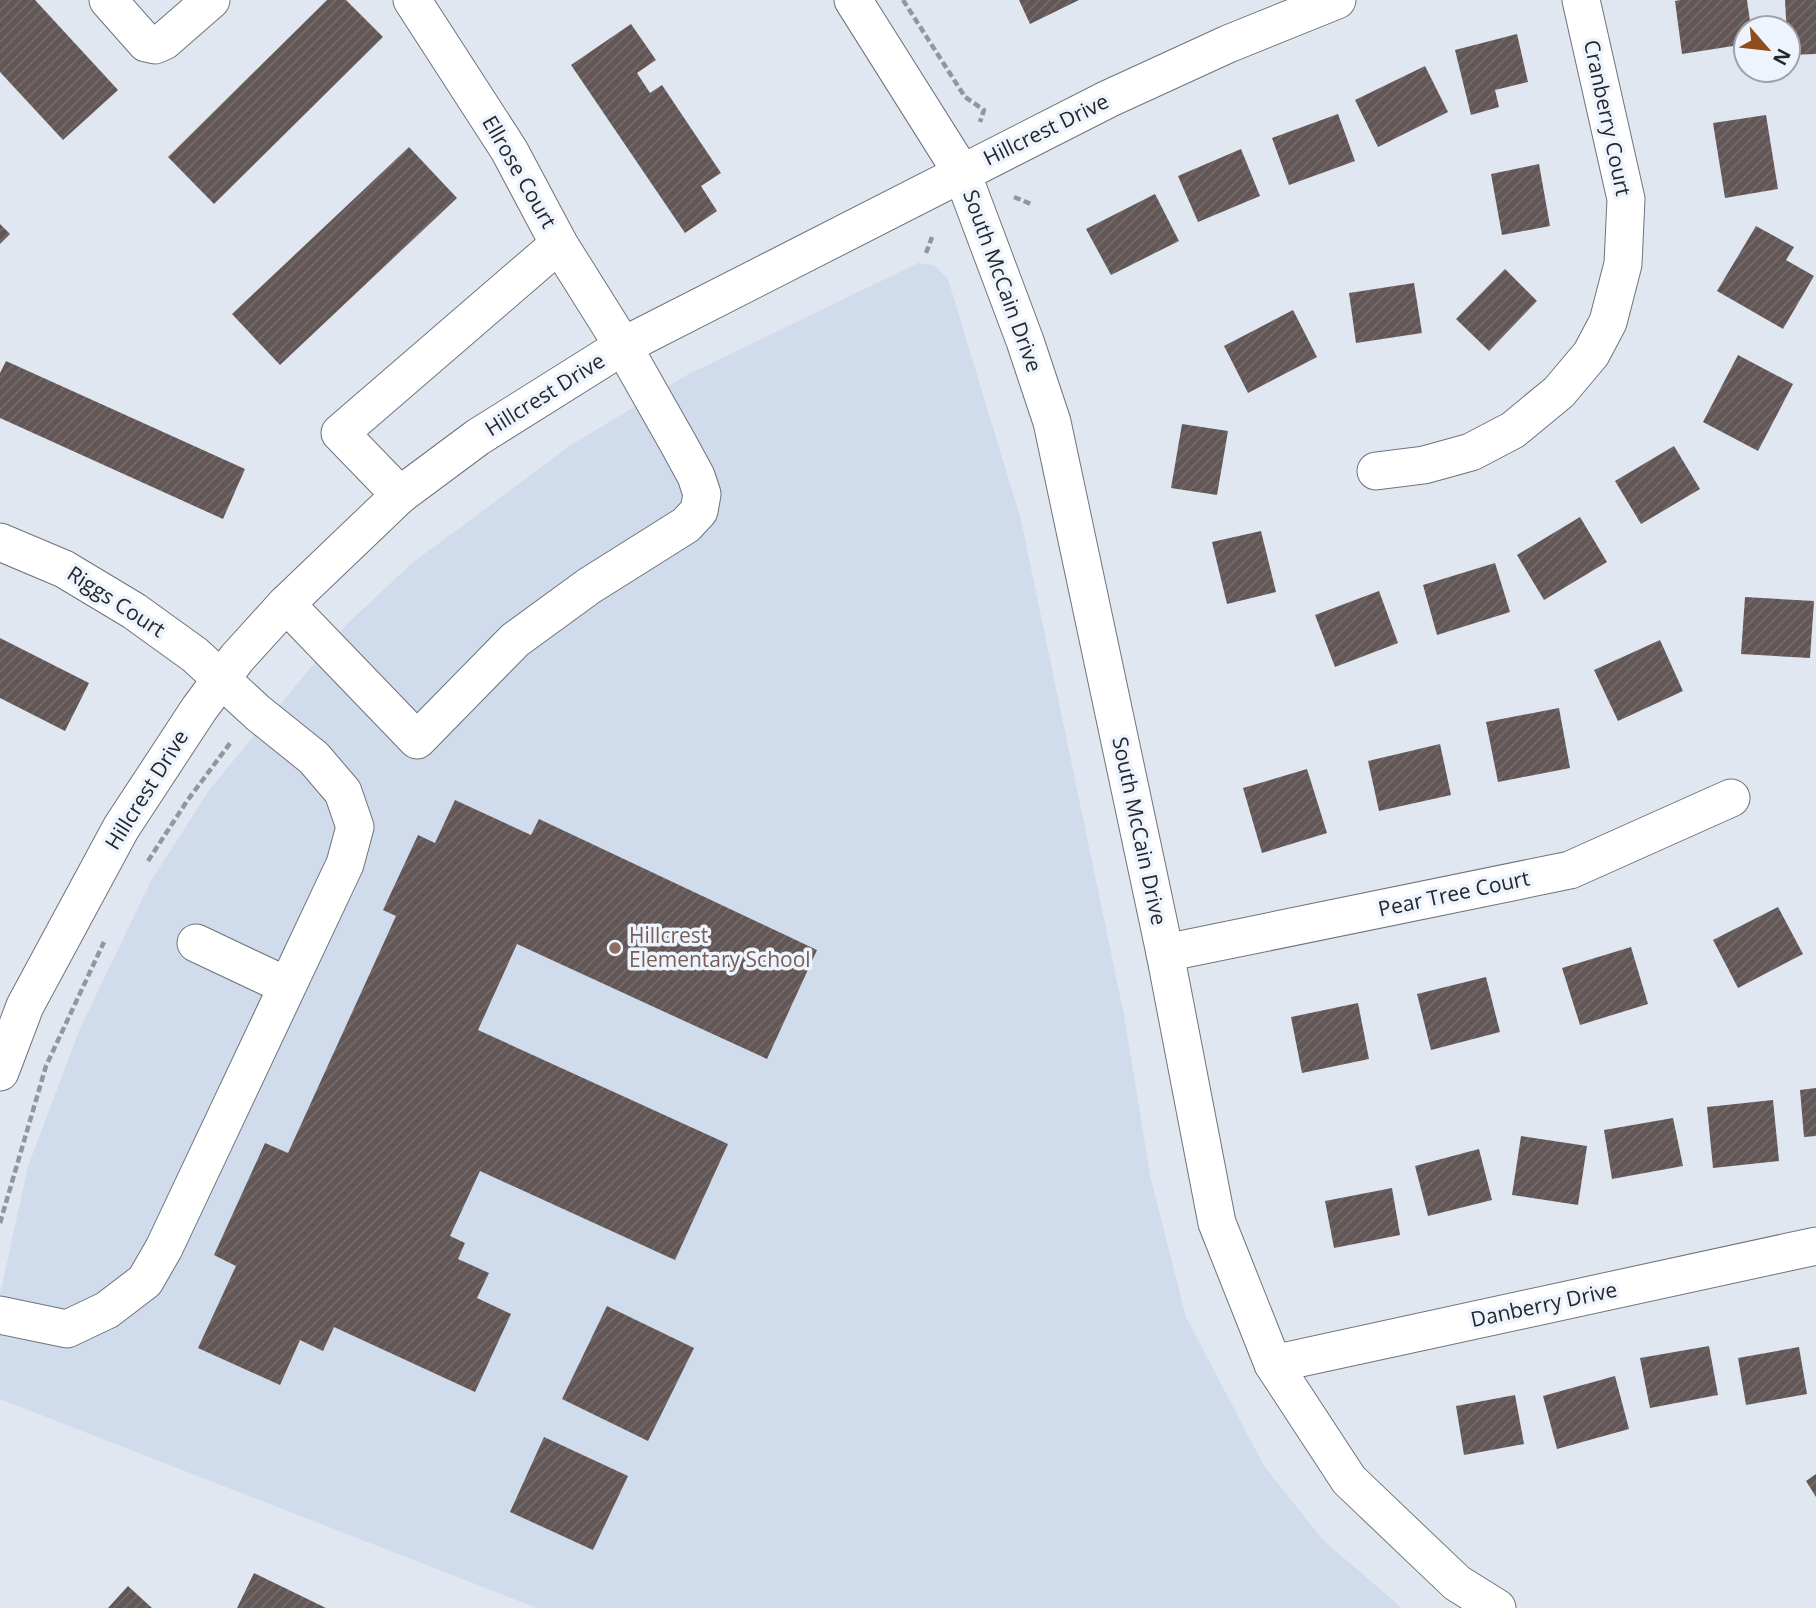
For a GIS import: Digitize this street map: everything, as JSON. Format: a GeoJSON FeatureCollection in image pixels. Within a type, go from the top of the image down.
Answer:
{"type":"FeatureCollection","features":[{"type":"Feature","properties":{"kind":"street"},"geometry":{"type":"LineString","coordinates":[[108,0],[146,43],[155,45],[164,41],[211,0]]}},
{"type":"Feature","properties":{"kind":"street","name":"Ellrose Court"},"geometry":{"type":"LineString","coordinates":[[286,604],[417,740],[515,640],[589,586],[685,525],[699,511],[702,494],[696,476],[623,346],[559,244],[509,150],[412,0]]}},
{"type":"Feature","properties":{"kind":"street","name":"South McCain Drive"},"geometry":{"type":"LineString","coordinates":[[853,0],[962,173],[1025,341],[1052,422],[1165,953],[1217,1223],[1273,1364],[1349,1480],[1457,1583],[1497,1608]]}},
{"type":"Feature","properties":{"kind":"street","name":"Hillcrest Drive"},"geometry":{"type":"LineString","coordinates":[[0,1072],[12,1001],[199,709],[237,657],[286,604],[400,495],[478,437],[623,346],[1108,99],[1228,44],[1337,0]]}},
{"type":"Feature","properties":{"kind":"street","name":"Cranberry Court"},"geometry":{"type":"LineString","coordinates":[[1376,471],[1424,466],[1471,453],[1513,430],[1559,392],[1591,354],[1608,323],[1623,264],[1626,199],[1581,0]]}},
{"type":"Feature","properties":{"kind":"street"},"geometry":{"type":"LineString","coordinates":[[400,495],[340,433],[559,244]]}},
{"type":"Feature","properties":{"kind":"street","name":"Riggs Court"},"geometry":{"type":"LineString","coordinates":[[0,542],[64,569],[134,611],[195,655],[258,713],[314,758],[343,792],[355,827],[345,864],[169,1237],[145,1281],[107,1310],[67,1329],[0,1315]]}},
{"type":"Feature","properties":{"kind":"street","name":"Pear Tree Court"},"geometry":{"type":"LineString","coordinates":[[1165,953],[1570,870],[1731,798]]}},
{"type":"Feature","properties":{"kind":"street"},"geometry":{"type":"LineString","coordinates":[[196,943],[287,986]]}},
{"type":"Feature","properties":{"kind":"street","name":"Danberry Drive"},"geometry":{"type":"LineString","coordinates":[[1273,1364],[1816,1246]]}},
{"type":"Feature","properties":{"kind":"path"},"geometry":{"type":"LineString","coordinates":[[903,0],[965,97],[984,110],[980,123]]}},
{"type":"Feature","properties":{"kind":"path"},"geometry":{"type":"LineString","coordinates":[[1014,197],[1031,204]]}},
{"type":"Feature","properties":{"kind":"path"},"geometry":{"type":"LineString","coordinates":[[926,253],[932,237]]}},
{"type":"Feature","properties":{"kind":"path"},"geometry":{"type":"LineString","coordinates":[[143,868],[187,801],[231,742]]}},
{"type":"Feature","properties":{"kind":"path"},"geometry":{"type":"LineString","coordinates":[[0,1223],[46,1066],[109,932]]}},
{"type":"Feature","properties":{"kind":"shaded area","name":"Hillcrest Elementary School"},"geometry":{"type":"Polygon","coordinates":[[[918,263],[934,265],[948,279],[1021,520],[1124,1015],[1151,1180],[1186,1317],[1264,1466],[1323,1540],[1402,1608],[537,1608],[0,1399],[0,1295],[28,1166],[81,1026],[151,881],[210,789],[346,625],[411,564],[571,445],[687,375],[918,263]]]}},
{"type":"Feature","properties":{"kind":"building"},"geometry":{"type":"Polygon","coordinates":[[[0,0],[35,0],[118,90],[63,140],[0,72],[0,0]]]}},
{"type":"Feature","properties":{"kind":"building"},"geometry":{"type":"Polygon","coordinates":[[[327,0],[346,0],[383,37],[214,204],[168,157],[327,0]]]}},
{"type":"Feature","properties":{"kind":"building"},"geometry":{"type":"Polygon","coordinates":[[[1019,0],[1079,0],[1030,24],[1019,0]]]}},
{"type":"Feature","properties":{"kind":"building"},"geometry":{"type":"Polygon","coordinates":[[[1747,0],[1749,14],[1732,14],[1732,46],[1682,54],[1675,1],[1747,0]]]}},
{"type":"Feature","properties":{"kind":"building"},"geometry":{"type":"Polygon","coordinates":[[[1785,0],[1816,0],[1816,54],[1802,54],[1802,14],[1786,14],[1785,0]]]}},
{"type":"Feature","properties":{"kind":"building"},"geometry":{"type":"Polygon","coordinates":[[[631,24],[656,60],[637,73],[650,93],[662,85],[721,173],[701,186],[717,211],[685,233],[571,65],[631,24]]]}},
{"type":"Feature","properties":{"kind":"building"},"geometry":{"type":"Polygon","coordinates":[[[1517,34],[1528,82],[1495,90],[1499,107],[1471,115],[1455,50],[1517,34]]]}},
{"type":"Feature","properties":{"kind":"building"},"geometry":{"type":"Polygon","coordinates":[[[1425,66],[1448,112],[1378,147],[1355,100],[1425,66]]]}},
{"type":"Feature","properties":{"kind":"building"},"geometry":{"type":"Polygon","coordinates":[[[1338,114],[1355,161],[1289,185],[1272,138],[1338,114]]]}},
{"type":"Feature","properties":{"kind":"building"},"geometry":{"type":"Polygon","coordinates":[[[1766,115],[1778,189],[1725,198],[1713,123],[1766,115]]]}},
{"type":"Feature","properties":{"kind":"building"},"geometry":{"type":"Polygon","coordinates":[[[409,147],[457,198],[280,365],[232,314],[409,147]]]}},
{"type":"Feature","properties":{"kind":"building"},"geometry":{"type":"Polygon","coordinates":[[[1241,149],[1260,196],[1198,222],[1178,176],[1241,149]]]}},
{"type":"Feature","properties":{"kind":"building"},"geometry":{"type":"Polygon","coordinates":[[[1539,164],[1550,226],[1502,235],[1491,174],[1539,164]]]}},
{"type":"Feature","properties":{"kind":"building"},"geometry":{"type":"Polygon","coordinates":[[[1155,194],[1179,241],[1111,275],[1086,229],[1155,194]]]}},
{"type":"Feature","properties":{"kind":"building"},"geometry":{"type":"Polygon","coordinates":[[[0,224],[10,234],[0,244],[0,224]]]}},
{"type":"Feature","properties":{"kind":"building"},"geometry":{"type":"Polygon","coordinates":[[[1756,226],[1794,247],[1786,260],[1814,276],[1783,329],[1717,291],[1756,226]]]}},
{"type":"Feature","properties":{"kind":"building"},"geometry":{"type":"Polygon","coordinates":[[[1505,269],[1537,301],[1489,351],[1456,319],[1505,269]]]}},
{"type":"Feature","properties":{"kind":"building"},"geometry":{"type":"Polygon","coordinates":[[[1414,283],[1422,333],[1356,343],[1349,293],[1414,283]]]}},
{"type":"Feature","properties":{"kind":"building"},"geometry":{"type":"Polygon","coordinates":[[[1293,310],[1317,357],[1248,393],[1224,346],[1293,310]]]}},
{"type":"Feature","properties":{"kind":"building"},"geometry":{"type":"Polygon","coordinates":[[[1738,355],[1793,384],[1758,451],[1703,422],[1738,355]]]}},
{"type":"Feature","properties":{"kind":"building"},"geometry":{"type":"Polygon","coordinates":[[[6,361],[245,469],[223,519],[0,418],[0,373],[6,361]]]}},
{"type":"Feature","properties":{"kind":"building"},"geometry":{"type":"Polygon","coordinates":[[[1182,424],[1228,431],[1217,495],[1171,488],[1182,424]]]}},
{"type":"Feature","properties":{"kind":"building"},"geometry":{"type":"Polygon","coordinates":[[[1674,446],[1700,489],[1641,524],[1615,481],[1674,446]]]}},
{"type":"Feature","properties":{"kind":"building"},"geometry":{"type":"Polygon","coordinates":[[[1580,517],[1607,562],[1544,600],[1517,555],[1580,517]]]}},
{"type":"Feature","properties":{"kind":"building"},"geometry":{"type":"Polygon","coordinates":[[[1261,531],[1276,592],[1227,604],[1212,542],[1261,531]]]}},
{"type":"Feature","properties":{"kind":"building"},"geometry":{"type":"Polygon","coordinates":[[[1495,563],[1510,612],[1437,635],[1423,585],[1495,563]]]}},
{"type":"Feature","properties":{"kind":"building"},"geometry":{"type":"Polygon","coordinates":[[[1379,591],[1398,643],[1335,667],[1315,615],[1379,591]]]}},
{"type":"Feature","properties":{"kind":"building"},"geometry":{"type":"Polygon","coordinates":[[[1745,597],[1814,601],[1810,658],[1741,654],[1745,597]]]}},
{"type":"Feature","properties":{"kind":"building"},"geometry":{"type":"Polygon","coordinates":[[[0,638],[89,683],[65,731],[0,698],[0,638]]]}},
{"type":"Feature","properties":{"kind":"building"},"geometry":{"type":"Polygon","coordinates":[[[1660,640],[1683,691],[1618,721],[1594,670],[1660,640]]]}},
{"type":"Feature","properties":{"kind":"building"},"geometry":{"type":"Polygon","coordinates":[[[1559,708],[1570,768],[1498,782],[1486,722],[1559,708]]]}},
{"type":"Feature","properties":{"kind":"building"},"geometry":{"type":"Polygon","coordinates":[[[1440,744],[1451,795],[1379,811],[1368,761],[1440,744]]]}},
{"type":"Feature","properties":{"kind":"building"},"geometry":{"type":"Polygon","coordinates":[[[1307,769],[1327,833],[1262,853],[1243,788],[1307,769]]]}},
{"type":"Feature","properties":{"kind":"building"},"geometry":{"type":"Polygon","coordinates":[[[455,800],[531,835],[539,819],[817,950],[767,1059],[517,944],[478,1030],[728,1144],[675,1260],[480,1171],[450,1236],[465,1243],[458,1259],[489,1273],[477,1298],[511,1314],[475,1392],[334,1327],[323,1351],[300,1340],[280,1385],[198,1348],[236,1266],[214,1255],[265,1143],[288,1153],[396,916],[383,910],[418,835],[435,843],[455,800]]]}},
{"type":"Feature","properties":{"kind":"building"},"geometry":{"type":"Polygon","coordinates":[[[1778,907],[1803,954],[1738,988],[1713,940],[1778,907]]]}},
{"type":"Feature","properties":{"kind":"building"},"geometry":{"type":"Polygon","coordinates":[[[1631,947],[1648,1004],[1580,1025],[1562,968],[1631,947]]]}},
{"type":"Feature","properties":{"kind":"building"},"geometry":{"type":"Polygon","coordinates":[[[1486,977],[1500,1032],[1431,1050],[1417,994],[1486,977]]]}},
{"type":"Feature","properties":{"kind":"building"},"geometry":{"type":"Polygon","coordinates":[[[1358,1003],[1369,1059],[1302,1073],[1291,1017],[1358,1003]]]}},
{"type":"Feature","properties":{"kind":"building"},"geometry":{"type":"Polygon","coordinates":[[[1816,1088],[1816,1136],[1804,1137],[1800,1090],[1816,1088]]]}},
{"type":"Feature","properties":{"kind":"building"},"geometry":{"type":"Polygon","coordinates":[[[1773,1100],[1779,1161],[1713,1168],[1707,1107],[1773,1100]]]}},
{"type":"Feature","properties":{"kind":"building"},"geometry":{"type":"Polygon","coordinates":[[[1673,1118],[1683,1166],[1612,1179],[1604,1130],[1673,1118]]]}},
{"type":"Feature","properties":{"kind":"building"},"geometry":{"type":"Polygon","coordinates":[[[1521,1136],[1587,1146],[1578,1205],[1512,1195],[1521,1136]]]}},
{"type":"Feature","properties":{"kind":"building"},"geometry":{"type":"Polygon","coordinates":[[[1479,1149],[1492,1200],[1428,1216],[1415,1166],[1479,1149]]]}},
{"type":"Feature","properties":{"kind":"building"},"geometry":{"type":"Polygon","coordinates":[[[1392,1188],[1400,1235],[1334,1248],[1325,1201],[1392,1188]]]}},
{"type":"Feature","properties":{"kind":"building"},"geometry":{"type":"Polygon","coordinates":[[[607,1306],[694,1348],[648,1441],[562,1399],[607,1306]]]}},
{"type":"Feature","properties":{"kind":"building"},"geometry":{"type":"Polygon","coordinates":[[[1709,1346],[1718,1395],[1650,1408],[1640,1358],[1709,1346]]]}},
{"type":"Feature","properties":{"kind":"building"},"geometry":{"type":"Polygon","coordinates":[[[1799,1347],[1807,1394],[1746,1405],[1738,1358],[1799,1347]]]}},
{"type":"Feature","properties":{"kind":"building"},"geometry":{"type":"Polygon","coordinates":[[[1615,1376],[1629,1429],[1557,1449],[1543,1396],[1615,1376]]]}},
{"type":"Feature","properties":{"kind":"building"},"geometry":{"type":"Polygon","coordinates":[[[1515,1395],[1524,1444],[1464,1455],[1456,1406],[1515,1395]]]}},
{"type":"Feature","properties":{"kind":"building"},"geometry":{"type":"Polygon","coordinates":[[[544,1437],[628,1476],[593,1550],[510,1512],[544,1437]]]}},
{"type":"Feature","properties":{"kind":"building"},"geometry":{"type":"Polygon","coordinates":[[[1816,1474],[1816,1497],[1806,1481],[1816,1474]]]}},
{"type":"Feature","properties":{"kind":"building"},"geometry":{"type":"Polygon","coordinates":[[[254,1573],[326,1608],[237,1608],[254,1573]]]}},
{"type":"Feature","properties":{"kind":"building"},"geometry":{"type":"Polygon","coordinates":[[[128,1586],[152,1608],[108,1608],[128,1586]]]}},
{"type":"Feature","properties":{"kind":"place","name":"Hillcrest Elementary School"},"geometry":{"type":"Point","coordinates":[615,948]}}]}
